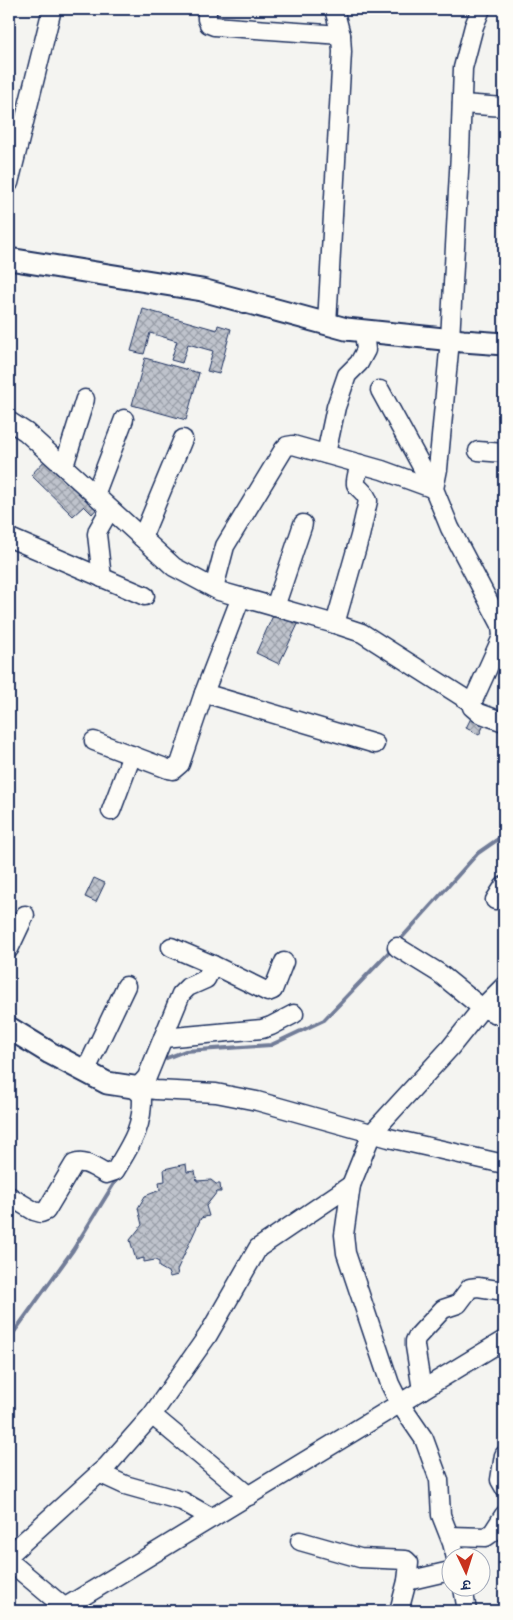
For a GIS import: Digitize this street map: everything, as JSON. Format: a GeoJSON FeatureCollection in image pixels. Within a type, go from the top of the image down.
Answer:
{"type":"FeatureCollection","features":[{"type":"Feature","properties":{"kind":"main road"},"geometry":{"type":"LineString","coordinates":[[9,259],[202,290],[346,329],[504,344]]}},
{"type":"Feature","properties":{"kind":"main road"},"geometry":{"type":"LineString","coordinates":[[9,1028],[85,1072],[107,1082],[140,1088]]}},
{"type":"Feature","properties":{"kind":"street"},"geometry":{"type":"LineString","coordinates":[[9,183],[52,9]]}},
{"type":"Feature","properties":{"kind":"street"},"geometry":{"type":"LineString","coordinates":[[207,9],[209,24],[214,26],[341,35]]}},
{"type":"Feature","properties":{"kind":"street"},"geometry":{"type":"LineString","coordinates":[[327,324],[341,35],[334,9]]}},
{"type":"Feature","properties":{"kind":"street"},"geometry":{"type":"LineString","coordinates":[[434,489],[438,469],[450,340],[463,68],[474,26],[482,9]]}},
{"type":"Feature","properties":{"kind":"street"},"geometry":{"type":"LineString","coordinates":[[462,104],[504,107]]}},
{"type":"Feature","properties":{"kind":"street"},"geometry":{"type":"LineString","coordinates":[[326,454],[336,407],[347,375],[359,364],[366,350],[364,331]]}},
{"type":"Feature","properties":{"kind":"street"},"geometry":{"type":"LineString","coordinates":[[380,390],[434,489],[450,528],[500,616],[502,636],[497,668],[472,703]]}},
{"type":"Feature","properties":{"kind":"street"},"geometry":{"type":"LineString","coordinates":[[64,466],[85,399]]}},
{"type":"Feature","properties":{"kind":"street"},"geometry":{"type":"LineString","coordinates":[[95,495],[124,419]]}},
{"type":"Feature","properties":{"kind":"street"},"geometry":{"type":"LineString","coordinates":[[9,421],[26,432],[174,567],[214,588],[335,624],[362,634],[472,703],[472,707],[479,713],[504,722]]}},
{"type":"Feature","properties":{"kind":"street"},"geometry":{"type":"LineString","coordinates":[[142,538],[183,439]]}},
{"type":"Feature","properties":{"kind":"street"},"geometry":{"type":"LineString","coordinates":[[214,588],[225,546],[287,446],[326,454],[382,470],[434,489]]}},
{"type":"Feature","properties":{"kind":"street"},"geometry":{"type":"LineString","coordinates":[[478,451],[504,453]]}},
{"type":"Feature","properties":{"kind":"street"},"geometry":{"type":"LineString","coordinates":[[335,624],[360,536],[368,500],[356,483],[360,464]]}},
{"type":"Feature","properties":{"kind":"street"},"geometry":{"type":"LineString","coordinates":[[102,578],[97,534],[110,509]]}},
{"type":"Feature","properties":{"kind":"street"},"geometry":{"type":"LineString","coordinates":[[275,607],[304,524]]}},
{"type":"Feature","properties":{"kind":"street"},"geometry":{"type":"LineString","coordinates":[[10,538],[145,596]]}},
{"type":"Feature","properties":{"kind":"street"},"geometry":{"type":"LineString","coordinates":[[94,741],[168,769],[173,770],[177,768],[241,597]]}},
{"type":"Feature","properties":{"kind":"street"},"geometry":{"type":"LineString","coordinates":[[204,693],[374,744]]}},
{"type":"Feature","properties":{"kind":"street"},"geometry":{"type":"LineString","coordinates":[[111,811],[132,755]]}},
{"type":"Feature","properties":{"kind":"street"},"geometry":{"type":"LineString","coordinates":[[9,949],[25,915]]}},
{"type":"Feature","properties":{"kind":"street"},"geometry":{"type":"LineString","coordinates":[[170,948],[213,965],[268,992],[273,990],[284,962]]}},
{"type":"Feature","properties":{"kind":"street"},"geometry":{"type":"LineString","coordinates":[[397,948],[439,973],[482,1008],[504,1017]]}},
{"type":"Feature","properties":{"kind":"street"},"geometry":{"type":"LineString","coordinates":[[9,1196],[41,1214],[46,1211],[74,1164],[84,1162],[106,1174],[115,1171],[136,1135],[141,1122],[142,1096],[140,1088],[147,1077],[182,994],[188,988],[206,979],[213,965]]}},
{"type":"Feature","properties":{"kind":"street"},"geometry":{"type":"LineString","coordinates":[[85,1072],[126,986]]}},
{"type":"Feature","properties":{"kind":"street"},"geometry":{"type":"LineString","coordinates":[[453,1548],[441,1515],[439,1480],[424,1439],[400,1404],[390,1384],[346,1253],[344,1235],[351,1185],[372,1133],[450,1048],[482,1008],[504,986]]}},
{"type":"Feature","properties":{"kind":"street"},"geometry":{"type":"LineString","coordinates":[[163,1038],[262,1028],[271,1026],[294,1014]]}},
{"type":"Feature","properties":{"kind":"street"},"geometry":{"type":"LineString","coordinates":[[140,1088],[216,1093],[257,1101],[372,1133],[504,1164]]}},
{"type":"Feature","properties":{"kind":"street"},"geometry":{"type":"LineString","coordinates":[[9,1555],[99,1473],[152,1415],[208,1335],[258,1248],[351,1185]]}},
{"type":"Feature","properties":{"kind":"street"},"geometry":{"type":"LineString","coordinates":[[422,1390],[415,1346],[416,1337],[443,1309],[458,1304],[470,1288],[478,1287],[504,1291]]}},
{"type":"Feature","properties":{"kind":"street"},"geometry":{"type":"LineString","coordinates":[[9,1561],[62,1610],[504,1339]]}},
{"type":"Feature","properties":{"kind":"street"},"geometry":{"type":"LineString","coordinates":[[152,1415],[249,1496]]}},
{"type":"Feature","properties":{"kind":"street"},"geometry":{"type":"LineString","coordinates":[[504,1455],[500,1480],[504,1487]]}},
{"type":"Feature","properties":{"kind":"street"},"geometry":{"type":"LineString","coordinates":[[99,1473],[125,1485],[182,1501],[212,1518]]}},
{"type":"Feature","properties":{"kind":"street"},"geometry":{"type":"LineString","coordinates":[[450,1536],[486,1537],[493,1532],[504,1515]]}},
{"type":"Feature","properties":{"kind":"street"},"geometry":{"type":"LineString","coordinates":[[300,1541],[360,1558],[406,1560],[409,1562],[407,1581],[398,1611]]}},
{"type":"Feature","properties":{"kind":"street"},"geometry":{"type":"LineString","coordinates":[[407,1581],[440,1573]]}},
{"type":"Feature","properties":{"kind":"street"},"geometry":{"type":"LineString","coordinates":[[464,1598],[467,1611]]}},
{"type":"Feature","properties":{"kind":"building"},"geometry":{"type":"Polygon","coordinates":[[[143,309],[217,330],[218,325],[231,329],[219,374],[207,371],[213,351],[188,344],[182,363],[171,360],[177,341],[150,333],[144,354],[131,351],[143,309]]]}},
{"type":"Feature","properties":{"kind":"building"},"geometry":{"type":"Polygon","coordinates":[[[145,358],[199,373],[186,420],[132,405],[145,358]]]}},
{"type":"Feature","properties":{"kind":"building"},"geometry":{"type":"Polygon","coordinates":[[[48,457],[99,506],[92,514],[84,506],[73,516],[31,475],[48,457]]]}},
{"type":"Feature","properties":{"kind":"building"},"geometry":{"type":"Polygon","coordinates":[[[276,609],[300,620],[279,664],[256,653],[276,609]]]}},
{"type":"Feature","properties":{"kind":"building"},"geometry":{"type":"Polygon","coordinates":[[[471,718],[484,725],[479,735],[466,728],[471,718]]]}},
{"type":"Feature","properties":{"kind":"building"},"geometry":{"type":"Polygon","coordinates":[[[94,878],[105,883],[96,902],[85,897],[94,878]]]}},
{"type":"Feature","properties":{"kind":"building"},"geometry":{"type":"Polygon","coordinates":[[[186,1164],[187,1172],[195,1171],[197,1181],[211,1180],[216,1184],[220,1184],[221,1192],[217,1192],[206,1206],[209,1216],[201,1218],[177,1270],[178,1275],[170,1277],[168,1272],[159,1267],[159,1262],[155,1260],[144,1262],[144,1258],[136,1260],[130,1240],[142,1225],[138,1208],[145,1196],[160,1190],[159,1182],[165,1181],[164,1169],[186,1164]]]}},
{"type":"Feature","properties":{"kind":"waterway"},"geometry":{"type":"LineString","coordinates":[[398,942],[478,853],[504,835]]}},
{"type":"Feature","properties":{"kind":"waterway"},"geometry":{"type":"LineString","coordinates":[[159,1061],[185,1051],[271,1045],[324,1020],[392,949]]}},
{"type":"Feature","properties":{"kind":"waterway"},"geometry":{"type":"LineString","coordinates":[[9,1339],[73,1250],[118,1177]]}}]}
